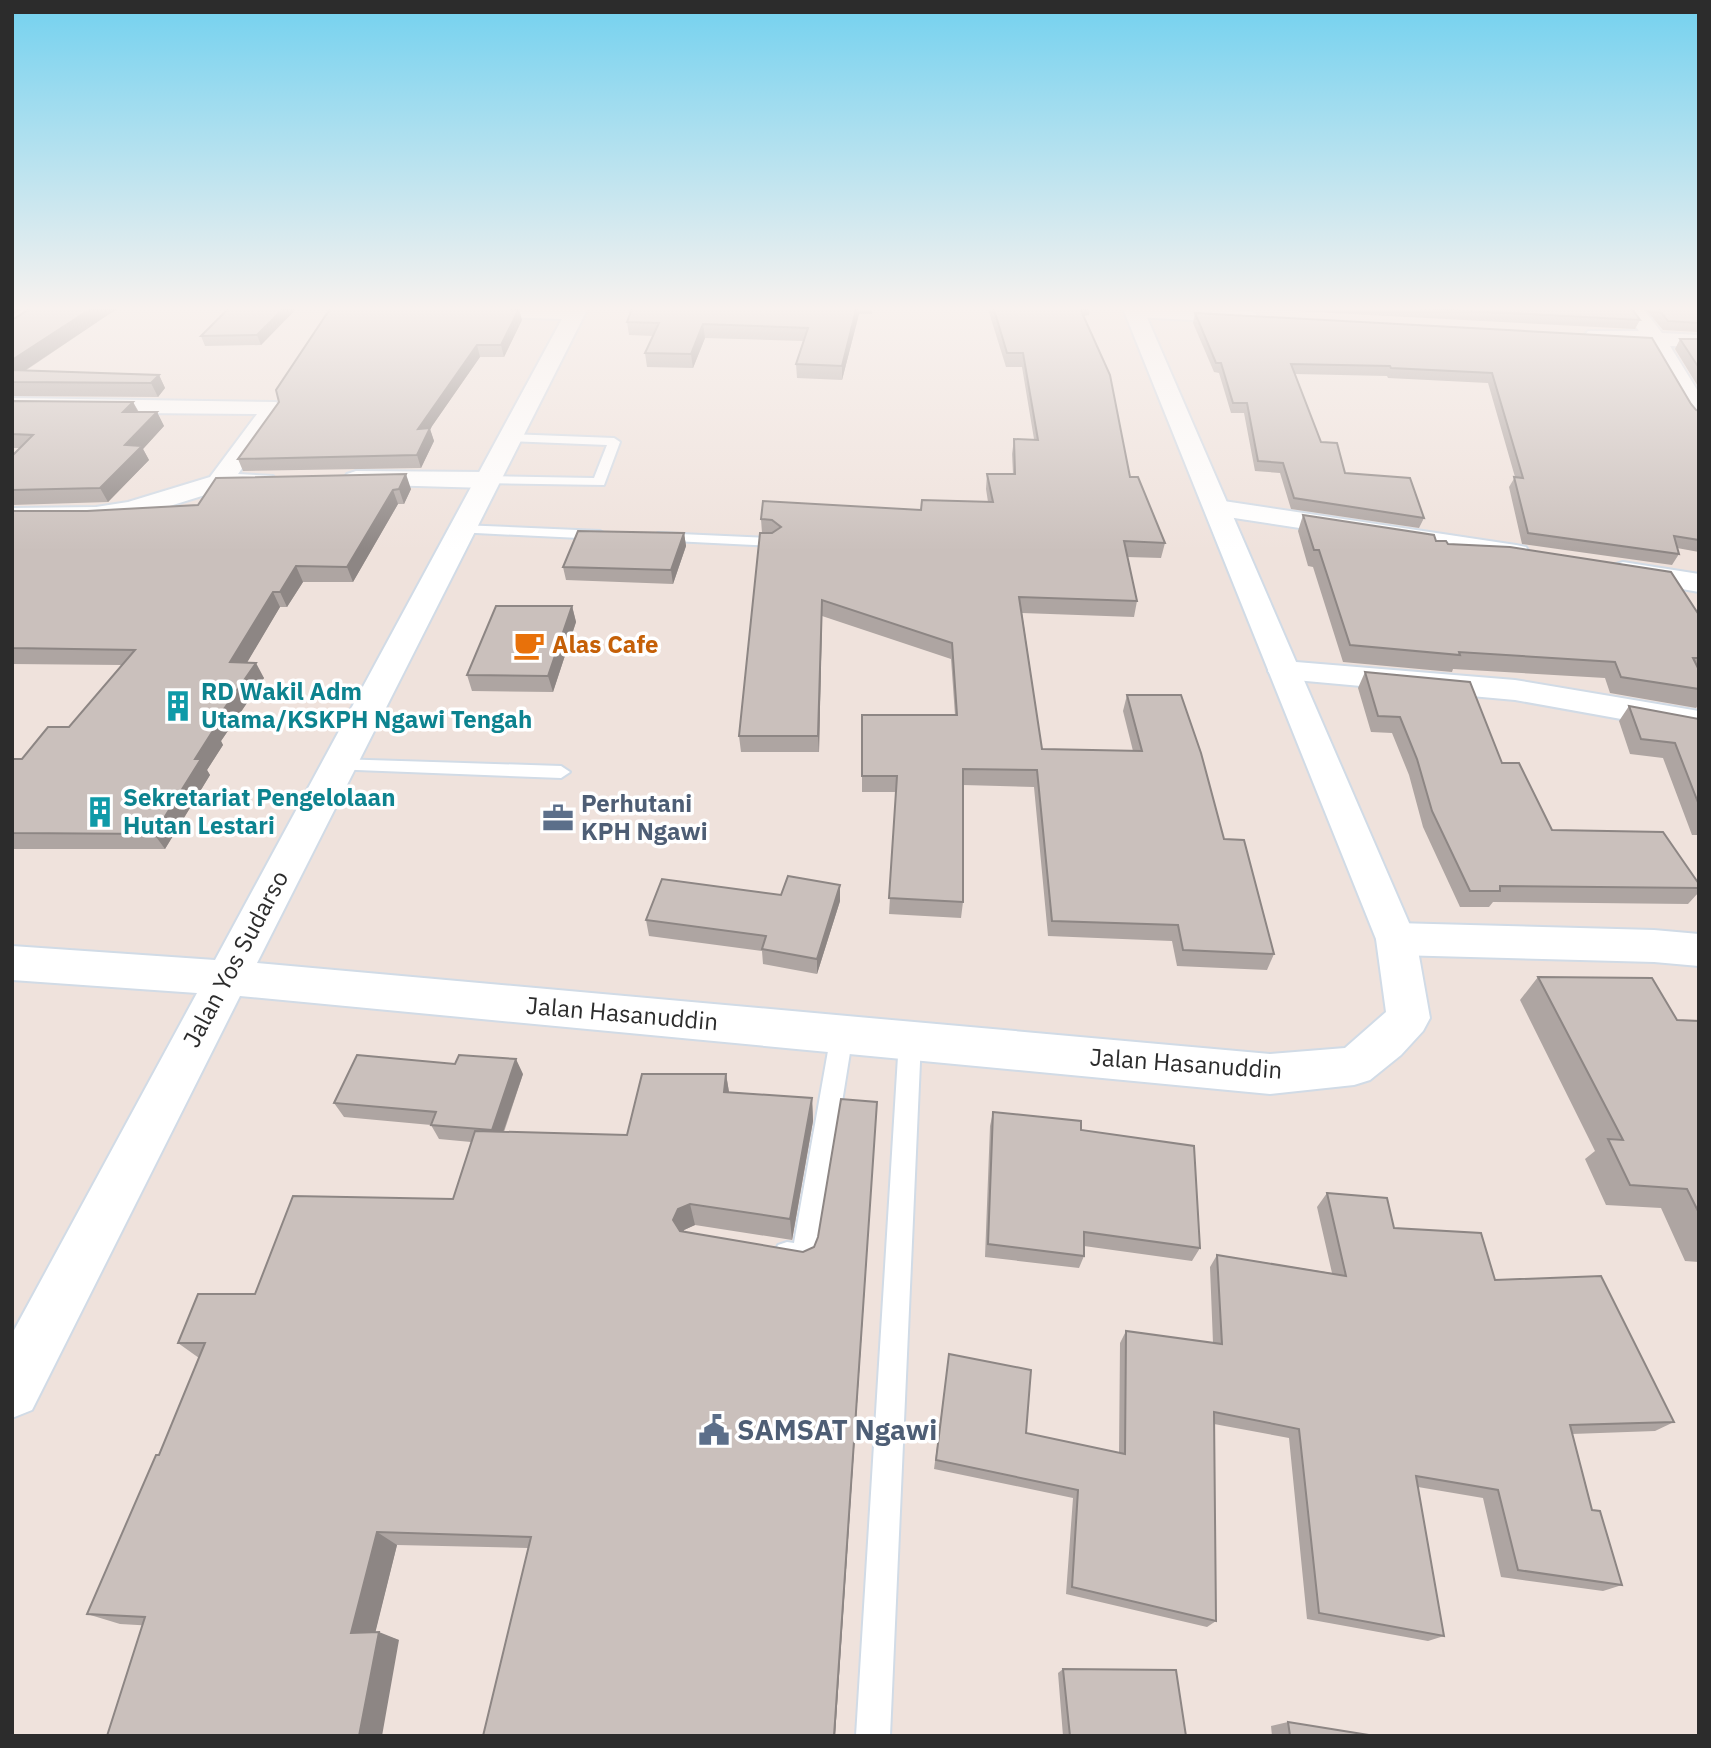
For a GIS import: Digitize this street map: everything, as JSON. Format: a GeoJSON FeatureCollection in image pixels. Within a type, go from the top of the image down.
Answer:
{"type":"FeatureCollection","features":[{"type":"Feature","properties":{"kind":"street","name":"Jalan Yos Sudarso"},"geometry":{"type":"LineString","coordinates":[[12,1390],[536,388]]}},
{"type":"Feature","properties":{"kind":"street","name":"Jalan Hasanuddin"},"geometry":{"type":"LineString","coordinates":[[12,963],[225,978],[1270,1074],[1354,1066],[1385,1042],[1408,1018],[1396,939],[1167,388]]}},
{"type":"Feature","properties":{"kind":"street"},"geometry":{"type":"LineString","coordinates":[[1684,388],[1699,413]]}},
{"type":"Feature","properties":{"kind":"street"},"geometry":{"type":"LineString","coordinates":[[12,405],[271,409],[219,482]]}},
{"type":"Feature","properties":{"kind":"street"},"geometry":{"type":"LineString","coordinates":[[327,480],[487,480]]}},
{"type":"Feature","properties":{"kind":"street"},"geometry":{"type":"LineString","coordinates":[[12,516],[96,515],[132,509],[219,482],[287,481]]}},
{"type":"Feature","properties":{"kind":"street"},"geometry":{"type":"LineString","coordinates":[[1217,508],[1540,557]]}},
{"type":"Feature","properties":{"kind":"street"},"geometry":{"type":"LineString","coordinates":[[1593,566],[1699,583]]}},
{"type":"Feature","properties":{"kind":"street"},"geometry":{"type":"LineString","coordinates":[[1284,671],[1515,690],[1699,722]]}},
{"type":"Feature","properties":{"kind":"street"},"geometry":{"type":"LineString","coordinates":[[1396,939],[1654,946],[1699,950]]}},
{"type":"Feature","properties":{"kind":"lane"},"geometry":{"type":"LineString","coordinates":[[487,480],[598,482],[614,442],[509,438]]}},
{"type":"Feature","properties":{"kind":"lane"},"geometry":{"type":"LineString","coordinates":[[461,529],[611,535]]}},
{"type":"Feature","properties":{"kind":"lane"},"geometry":{"type":"LineString","coordinates":[[638,536],[772,542]]}},
{"type":"Feature","properties":{"kind":"lane"},"geometry":{"type":"LineString","coordinates":[[337,765],[561,772]]}},
{"type":"Feature","properties":{"kind":"lane"},"geometry":{"type":"LineString","coordinates":[[763,1251],[804,1257],[842,1034]]}},
{"type":"Feature","properties":{"kind":"lane"},"geometry":{"type":"LineString","coordinates":[[873,1736],[910,1040]]}},
{"type":"Feature","properties":{"kind":"building"},"geometry":{"type":"Polygon","coordinates":[[[278,388],[447,388],[418,429],[430,428],[417,455],[238,459],[279,402],[278,388]]]}},
{"type":"Feature","properties":{"kind":"building"},"geometry":{"type":"Polygon","coordinates":[[[1029,388],[1112,388],[1130,477],[1138,477],[1165,543],[1124,541],[1137,601],[1019,597],[1042,749],[1142,751],[1127,695],[1181,695],[1201,753],[1224,839],[1244,840],[1274,954],[1183,950],[1178,925],[1052,921],[1037,770],[963,769],[963,902],[889,898],[897,776],[862,776],[862,715],[957,715],[952,643],[822,600],[818,736],[739,736],[760,533],[772,533],[781,527],[772,520],[761,519],[763,501],[921,510],[922,500],[993,502],[987,474],[1015,474],[1014,439],[1038,440],[1029,388]]]}},
{"type":"Feature","properties":{"kind":"building"},"geometry":{"type":"Polygon","coordinates":[[[1228,388],[1300,388],[1321,442],[1337,443],[1345,473],[1410,478],[1424,518],[1294,498],[1283,463],[1258,461],[1247,403],[1233,403],[1228,388]]]}},
{"type":"Feature","properties":{"kind":"building"},"geometry":{"type":"Polygon","coordinates":[[[1496,388],[1681,388],[1691,404],[1699,411],[1699,540],[1674,536],[1679,554],[1528,533],[1514,477],[1523,478],[1496,388]]]}},
{"type":"Feature","properties":{"kind":"building"},"geometry":{"type":"Polygon","coordinates":[[[12,401],[133,402],[123,412],[157,412],[125,445],[142,446],[100,488],[12,490],[12,456],[33,435],[12,434],[12,401]]]}},
{"type":"Feature","properties":{"kind":"building"},"geometry":{"type":"Polygon","coordinates":[[[406,474],[399,489],[393,490],[347,567],[296,566],[280,592],[273,592],[230,662],[256,663],[210,729],[214,729],[195,759],[201,759],[154,834],[12,833],[12,759],[22,759],[48,727],[69,727],[135,650],[12,648],[12,511],[87,511],[198,505],[216,478],[406,474]]]}},
{"type":"Feature","properties":{"kind":"building"},"geometry":{"type":"Polygon","coordinates":[[[1303,515],[1434,535],[1436,541],[1446,541],[1448,544],[1510,547],[1671,572],[1699,615],[1699,658],[1693,658],[1699,670],[1699,689],[1621,677],[1615,662],[1459,652],[1460,655],[1350,645],[1319,550],[1314,550],[1303,515]]]}},
{"type":"Feature","properties":{"kind":"building"},"geometry":{"type":"Polygon","coordinates":[[[578,531],[684,533],[671,570],[563,567],[578,531]]]}},
{"type":"Feature","properties":{"kind":"building"},"geometry":{"type":"Polygon","coordinates":[[[496,606],[572,606],[548,676],[467,675],[496,606]]]}},
{"type":"Feature","properties":{"kind":"building"},"geometry":{"type":"Polygon","coordinates":[[[1365,672],[1470,682],[1502,763],[1519,763],[1552,830],[1663,832],[1699,884],[1699,888],[1500,886],[1500,891],[1470,891],[1432,811],[1417,759],[1400,717],[1378,716],[1365,672]]]}},
{"type":"Feature","properties":{"kind":"building"},"geometry":{"type":"Polygon","coordinates":[[[1629,706],[1699,719],[1699,805],[1675,743],[1641,739],[1629,706]]]}},
{"type":"Feature","properties":{"kind":"building"},"geometry":{"type":"Polygon","coordinates":[[[788,876],[840,885],[817,959],[762,949],[766,936],[646,920],[662,879],[781,895],[788,876]]]}},
{"type":"Feature","properties":{"kind":"building"},"geometry":{"type":"Polygon","coordinates":[[[1538,977],[1652,978],[1677,1020],[1699,1021],[1699,1213],[1687,1189],[1630,1185],[1608,1139],[1623,1140],[1538,977]]]}},
{"type":"Feature","properties":{"kind":"building"},"geometry":{"type":"Polygon","coordinates":[[[357,1055],[455,1064],[459,1055],[516,1059],[492,1130],[431,1125],[436,1112],[334,1103],[357,1055]]]}},
{"type":"Feature","properties":{"kind":"building"},"geometry":{"type":"Polygon","coordinates":[[[642,1074],[726,1074],[724,1092],[812,1098],[790,1219],[690,1204],[678,1209],[673,1220],[680,1231],[803,1252],[814,1247],[818,1237],[841,1099],[877,1102],[834,1736],[483,1736],[531,1537],[377,1532],[351,1633],[379,1632],[359,1736],[107,1736],[145,1617],[87,1614],[156,1455],[159,1455],[205,1343],[178,1343],[198,1294],[255,1294],[293,1196],[453,1199],[475,1131],[627,1135],[642,1074]]]}},
{"type":"Feature","properties":{"kind":"building"},"geometry":{"type":"Polygon","coordinates":[[[993,1112],[1081,1121],[1081,1130],[1194,1146],[1200,1248],[1084,1232],[1084,1256],[988,1244],[993,1112]]]}},
{"type":"Feature","properties":{"kind":"building"},"geometry":{"type":"Polygon","coordinates":[[[1327,1193],[1387,1198],[1394,1228],[1481,1233],[1495,1280],[1601,1276],[1674,1422],[1570,1425],[1592,1510],[1600,1511],[1622,1585],[1518,1570],[1498,1490],[1416,1476],[1444,1636],[1319,1613],[1299,1429],[1214,1412],[1216,1621],[1072,1587],[1078,1490],[936,1460],[949,1354],[1031,1370],[1026,1433],[1125,1454],[1126,1331],[1222,1344],[1217,1255],[1346,1276],[1327,1193]]]}},
{"type":"Feature","properties":{"kind":"building"},"geometry":{"type":"Polygon","coordinates":[[[1063,1669],[1176,1670],[1186,1736],[1070,1736],[1063,1669]]]}},
{"type":"Feature","properties":{"kind":"building"},"geometry":{"type":"Polygon","coordinates":[[[1288,1722],[1375,1736],[1290,1736],[1288,1722]]]}},
{"type":"Feature","properties":{"kind":"place","name":"Alas Cafe"},"geometry":{"type":"Point","coordinates":[529,645]}},
{"type":"Feature","properties":{"kind":"place","name":"RD Wakil Adm Utama/KSKPH Ngawi Tengah"},"geometry":{"type":"Point","coordinates":[178,706]}},
{"type":"Feature","properties":{"kind":"place","name":"Sekretariat Pengelolaan Hutan Lestari"},"geometry":{"type":"Point","coordinates":[100,812]}},
{"type":"Feature","properties":{"kind":"place","name":"Perhutani KPH Ngawi"},"geometry":{"type":"Point","coordinates":[558,818]}},
{"type":"Feature","properties":{"kind":"place","name":"SAMSAT Ngawi"},"geometry":{"type":"Point","coordinates":[714,1430]}}]}
